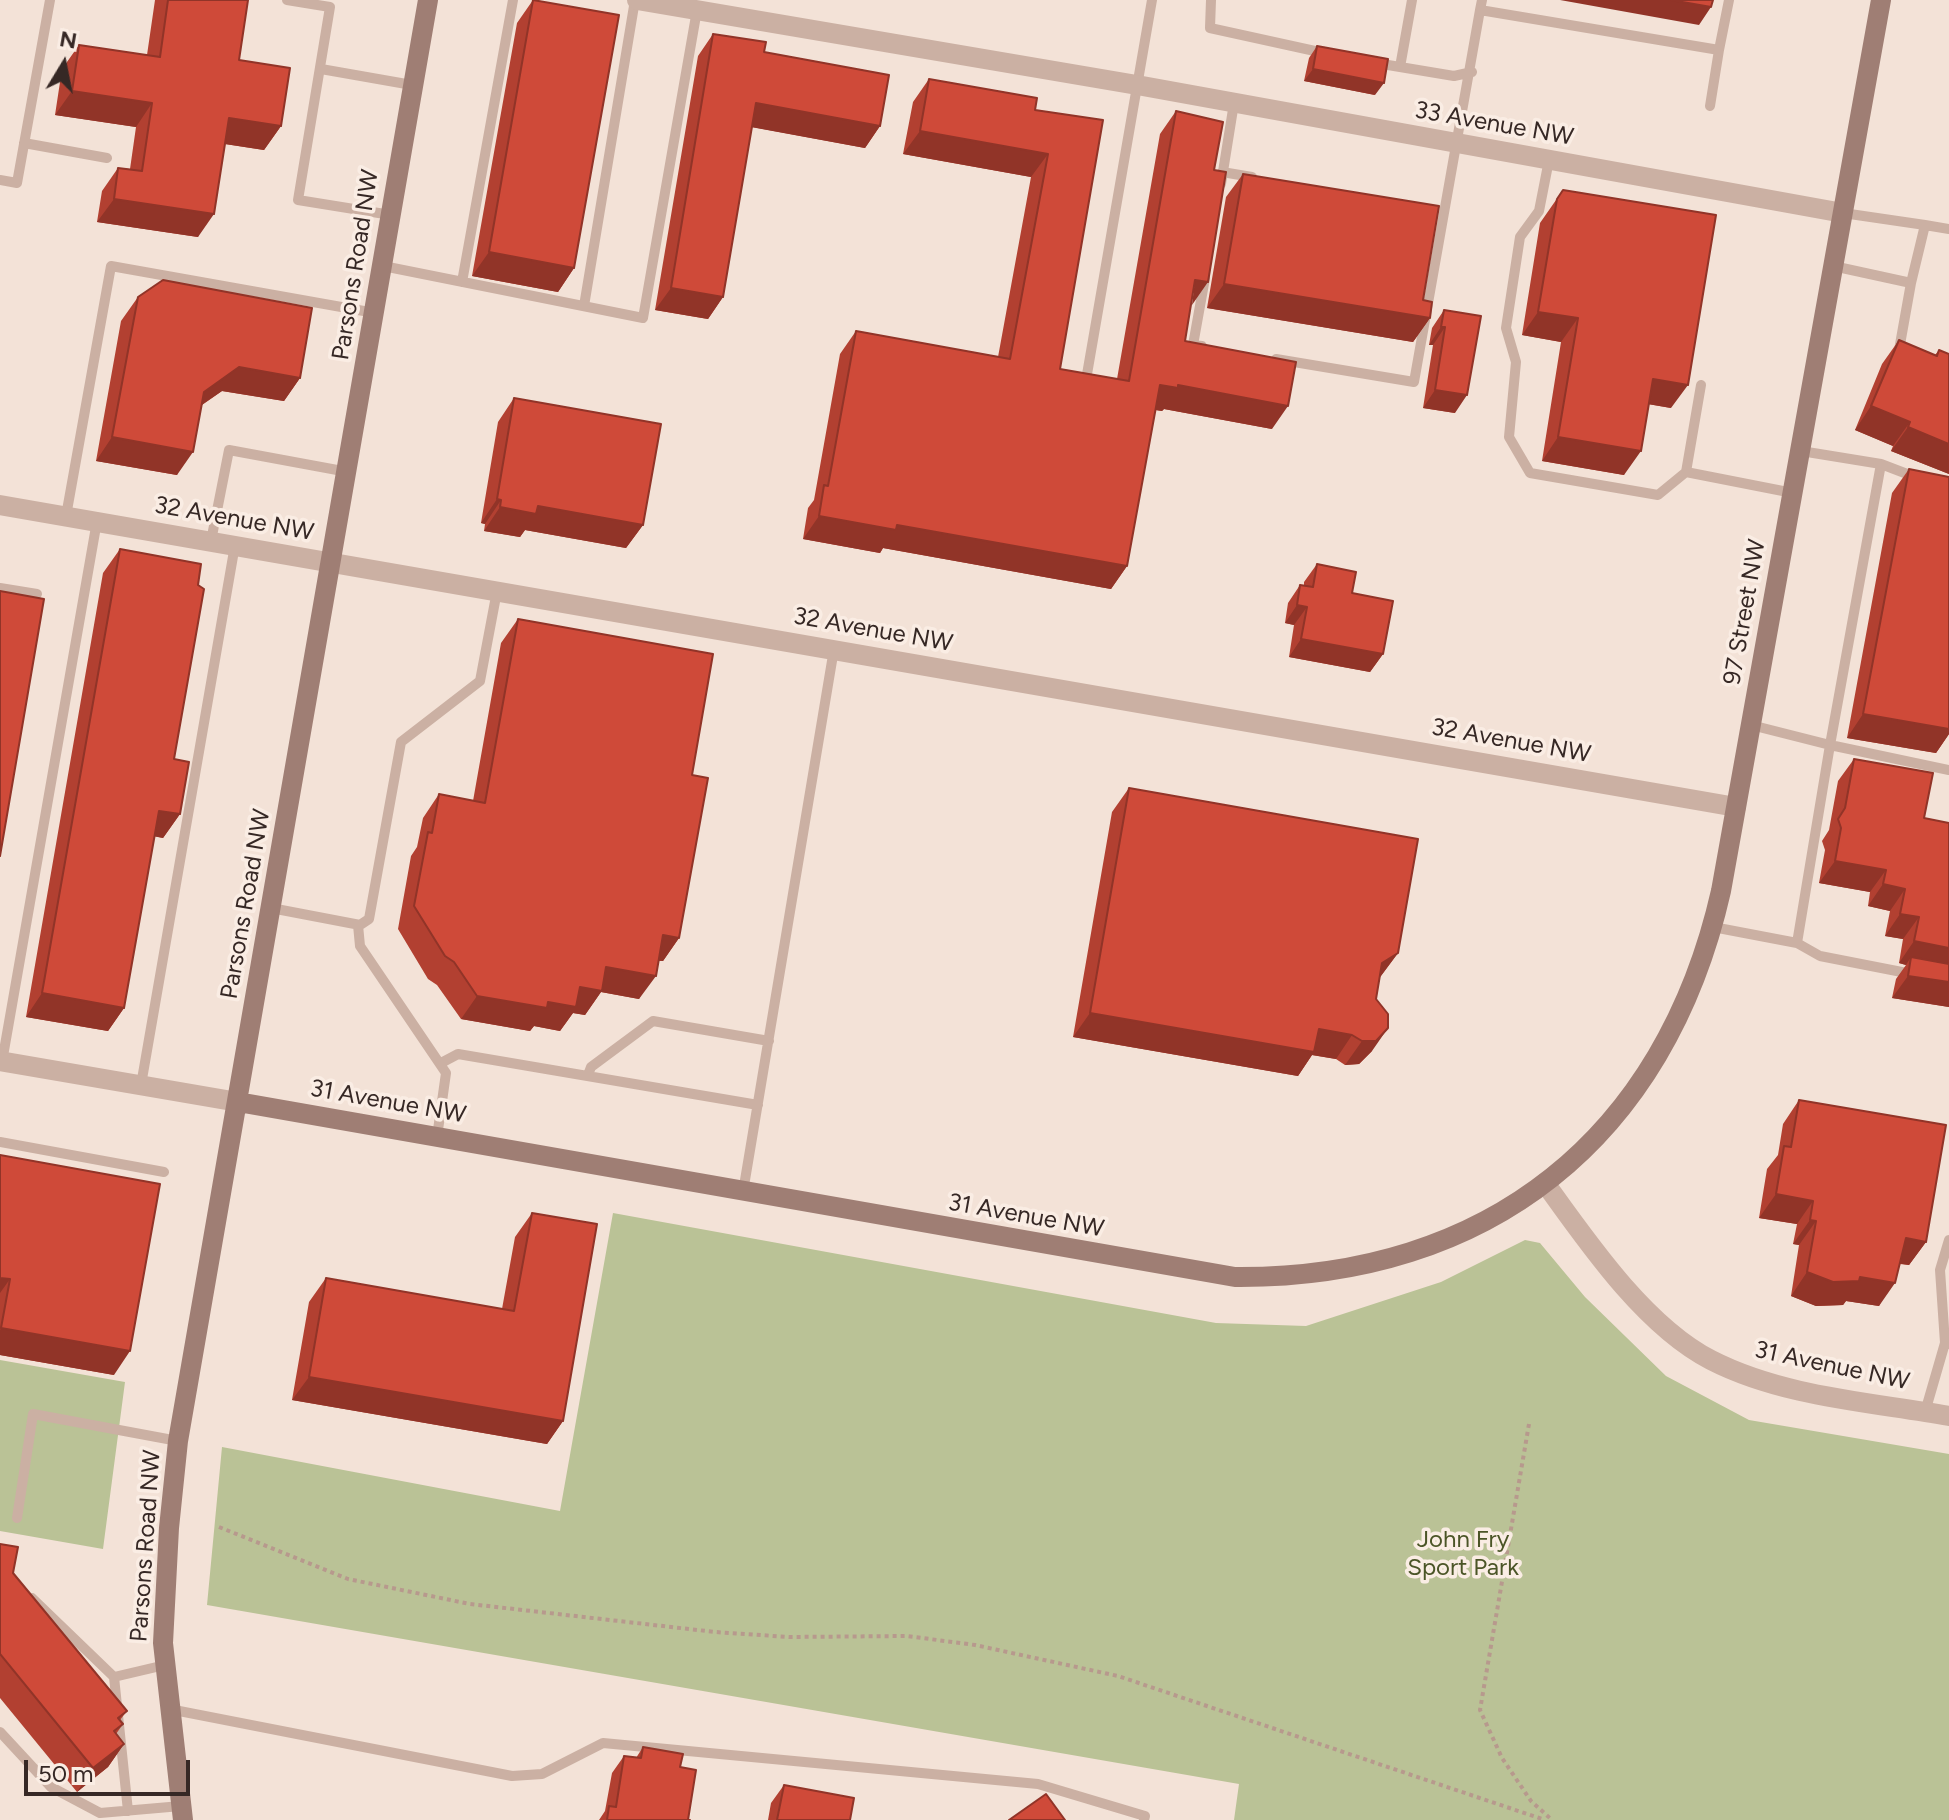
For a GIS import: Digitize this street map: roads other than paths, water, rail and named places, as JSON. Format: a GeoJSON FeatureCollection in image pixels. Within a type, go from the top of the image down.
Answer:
{"type":"FeatureCollection","features":[{"type":"Feature","properties":{"kind":"street","name":"Parsons Road NW"},"geometry":{"type":"LineString","coordinates":[[182,1813],[165,1665],[166,1570],[178,1441],[428,0]]}},
{"type":"Feature","properties":{"kind":"street","name":"33 Avenue NW"},"geometry":{"type":"LineString","coordinates":[[636,0],[1137,85],[1843,213]]}},
{"type":"Feature","properties":{"kind":"street","name":"97 Street NW"},"geometry":{"type":"LineString","coordinates":[[1545,1183],[1606,1127],[1651,1070],[1689,996],[1713,927],[1881,0]]}},
{"type":"Feature","properties":{"kind":"street","name":"32 Avenue NW"},"geometry":{"type":"LineString","coordinates":[[0,505],[1736,807]]}},
{"type":"Feature","properties":{"kind":"street","name":"31 Avenue NW"},"geometry":{"type":"LineString","coordinates":[[1,1062],[1194,1272],[1272,1277],[1344,1268],[1416,1252],[1504,1211],[1545,1183],[1649,1313],[1693,1350],[1762,1381],[1949,1416]]}},
{"type":"Feature","properties":{"kind":"lane"},"geometry":{"type":"LineString","coordinates":[[0,180],[17,183],[50,0]]}},
{"type":"Feature","properties":{"kind":"lane"},"geometry":{"type":"LineString","coordinates":[[287,0],[330,7],[298,200],[391,215]]}},
{"type":"Feature","properties":{"kind":"lane"},"geometry":{"type":"LineString","coordinates":[[462,282],[513,0]]}},
{"type":"Feature","properties":{"kind":"lane"},"geometry":{"type":"LineString","coordinates":[[584,306],[636,0]]}},
{"type":"Feature","properties":{"kind":"lane"},"geometry":{"type":"LineString","coordinates":[[1086,380],[1152,0]]}},
{"type":"Feature","properties":{"kind":"lane"},"geometry":{"type":"LineString","coordinates":[[1211,0],[1210,28],[1338,56]]}},
{"type":"Feature","properties":{"kind":"lane"},"geometry":{"type":"LineString","coordinates":[[1400,67],[1412,0]]}},
{"type":"Feature","properties":{"kind":"lane"},"geometry":{"type":"LineString","coordinates":[[1710,106],[1729,0]]}},
{"type":"Feature","properties":{"kind":"lane"},"geometry":{"type":"LineString","coordinates":[[1256,356],[1414,382],[1443,210],[1472,72],[1481,5],[1719,50]]}},
{"type":"Feature","properties":{"kind":"lane"},"geometry":{"type":"LineString","coordinates":[[383,266],[643,318],[697,10]]}},
{"type":"Feature","properties":{"kind":"lane"},"geometry":{"type":"LineString","coordinates":[[1369,61],[1454,76],[1472,72]]}},
{"type":"Feature","properties":{"kind":"lane"},"geometry":{"type":"LineString","coordinates":[[321,69],[412,85]]}},
{"type":"Feature","properties":{"kind":"lane"},"geometry":{"type":"LineString","coordinates":[[1217,204],[1234,103]]}},
{"type":"Feature","properties":{"kind":"lane"},"geometry":{"type":"LineString","coordinates":[[24,143],[107,158]]}},
{"type":"Feature","properties":{"kind":"lane"},"geometry":{"type":"LineString","coordinates":[[1549,160],[1539,211],[1520,237],[1506,328],[1516,362],[1509,437],[1530,473],[1658,495],[1686,472],[1701,385]]}},
{"type":"Feature","properties":{"kind":"lane"},"geometry":{"type":"LineString","coordinates":[[1222,172],[1267,180]]}},
{"type":"Feature","properties":{"kind":"lane"},"geometry":{"type":"LineString","coordinates":[[1429,208],[1443,210]]}},
{"type":"Feature","properties":{"kind":"lane"},"geometry":{"type":"LineString","coordinates":[[1843,213],[1949,229]]}},
{"type":"Feature","properties":{"kind":"lane"},"geometry":{"type":"LineString","coordinates":[[1899,350],[1925,225]]}},
{"type":"Feature","properties":{"kind":"lane"},"geometry":{"type":"LineString","coordinates":[[66,516],[111,266],[375,313]]}},
{"type":"Feature","properties":{"kind":"lane"},"geometry":{"type":"LineString","coordinates":[[1207,266],[1193,345],[1209,348]]}},
{"type":"Feature","properties":{"kind":"lane"},"geometry":{"type":"LineString","coordinates":[[1833,266],[1911,283]]}},
{"type":"Feature","properties":{"kind":"lane"},"geometry":{"type":"LineString","coordinates":[[211,541],[229,450],[348,472]]}},
{"type":"Feature","properties":{"kind":"lane"},"geometry":{"type":"LineString","coordinates":[[1801,451],[1881,464],[1922,479]]}},
{"type":"Feature","properties":{"kind":"lane"},"geometry":{"type":"LineString","coordinates":[[1797,943],[1881,464]]}},
{"type":"Feature","properties":{"kind":"lane"},"geometry":{"type":"LineString","coordinates":[[1686,472],[1793,493]]}},
{"type":"Feature","properties":{"kind":"lane"},"geometry":{"type":"LineString","coordinates":[[1,1062],[97,521]]}},
{"type":"Feature","properties":{"kind":"lane"},"geometry":{"type":"LineString","coordinates":[[141,1085],[235,545]]}},
{"type":"Feature","properties":{"kind":"lane"},"geometry":{"type":"LineString","coordinates":[[0,588],[37,594]]}},
{"type":"Feature","properties":{"kind":"lane"},"geometry":{"type":"LineString","coordinates":[[271,908],[366,924],[371,913],[401,742],[477,685],[497,591]]}},
{"type":"Feature","properties":{"kind":"lane"},"geometry":{"type":"LineString","coordinates":[[743,1192],[834,649]]}},
{"type":"Feature","properties":{"kind":"lane"},"geometry":{"type":"LineString","coordinates":[[1751,725],[1949,770]]}},
{"type":"Feature","properties":{"kind":"lane"},"geometry":{"type":"LineString","coordinates":[[358,925],[360,946],[441,1063],[447,1081],[437,1137]]}},
{"type":"Feature","properties":{"kind":"lane"},"geometry":{"type":"LineString","coordinates":[[1713,927],[1797,943],[1820,956],[1922,976]]}},
{"type":"Feature","properties":{"kind":"lane"},"geometry":{"type":"LineString","coordinates":[[588,1075],[591,1067],[653,1021],[769,1041]]}},
{"type":"Feature","properties":{"kind":"lane"},"geometry":{"type":"LineString","coordinates":[[441,1063],[458,1054],[758,1105]]}},
{"type":"Feature","properties":{"kind":"lane"},"geometry":{"type":"LineString","coordinates":[[0,1142],[164,1172]]}},
{"type":"Feature","properties":{"kind":"lane"},"geometry":{"type":"LineString","coordinates":[[1925,1412],[1947,1343],[1940,1270],[1949,1240]]}},
{"type":"Feature","properties":{"kind":"lane"},"geometry":{"type":"LineString","coordinates":[[17,1518],[33,1414],[178,1441]]}},
{"type":"Feature","properties":{"kind":"lane"},"geometry":{"type":"LineString","coordinates":[[22,1588],[114,1677],[128,1811]]}},
{"type":"Feature","properties":{"kind":"lane"},"geometry":{"type":"LineString","coordinates":[[114,1677],[165,1665]]}},
{"type":"Feature","properties":{"kind":"lane"},"geometry":{"type":"LineString","coordinates":[[169,1709],[512,1776],[542,1774],[603,1743],[1038,1784],[1145,1816],[1144,1820]]}},
{"type":"Feature","properties":{"kind":"lane"},"geometry":{"type":"LineString","coordinates":[[0,1732],[51,1787],[100,1813],[182,1813]]}},
{"type":"Feature","properties":{"kind":"park label","name":"John Fry Sport Park"},"geometry":{"type":"Point","coordinates":[1463,1554]}}]}
